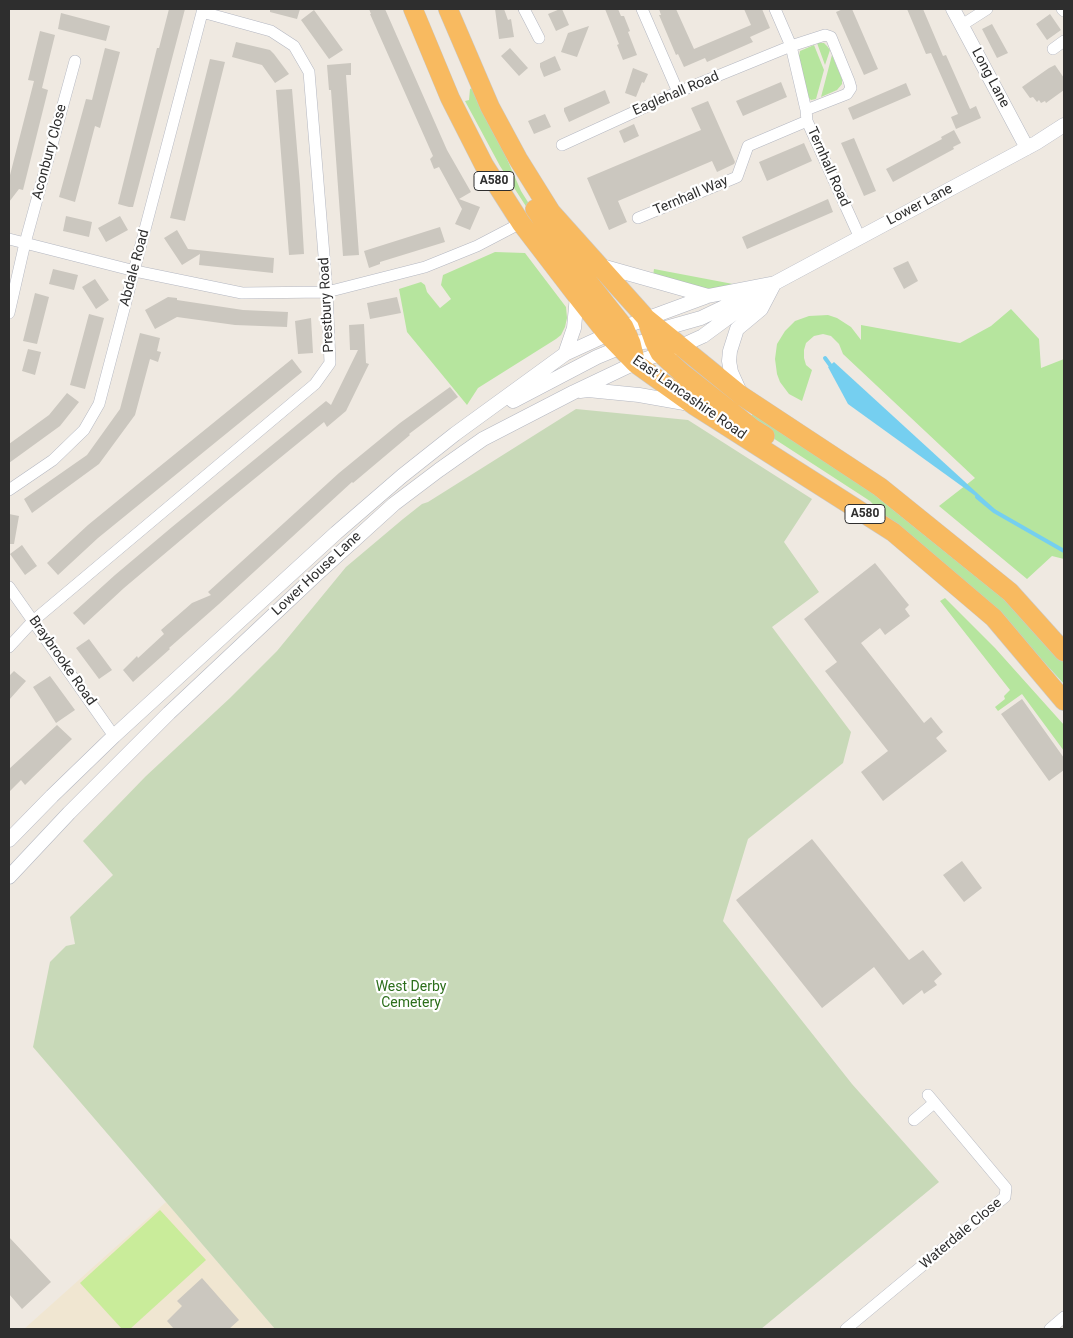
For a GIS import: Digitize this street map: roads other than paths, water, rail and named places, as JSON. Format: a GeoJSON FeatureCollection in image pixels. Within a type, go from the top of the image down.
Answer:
{"type":"FeatureCollection","features":[{"type":"Feature","properties":{"kind":"highway","name":"A580"},"geometry":{"type":"LineString","coordinates":[[413,9],[450,98],[484,165],[521,223],[577,296],[622,338]]}},
{"type":"Feature","properties":{"kind":"highway","name":"A580"},"geometry":{"type":"LineString","coordinates":[[448,9],[490,107],[551,212],[598,265],[654,335],[681,346],[742,396],[888,493],[1010,592],[1064,652]]}},
{"type":"Feature","properties":{"kind":"highway"},"geometry":{"type":"LineString","coordinates":[[518,158],[536,210],[622,338],[635,363]]}},
{"type":"Feature","properties":{"kind":"highway"},"geometry":{"type":"LineString","coordinates":[[654,335],[677,369],[752,428],[861,497],[893,532]]}},
{"type":"Feature","properties":{"kind":"highway","name":"East Lancashire Road"},"geometry":{"type":"LineString","coordinates":[[635,363],[695,406],[893,532],[994,618],[1064,700]]}},
{"type":"Feature","properties":{"kind":"street"},"geometry":{"type":"LineString","coordinates":[[524,9],[539,38]]}},
{"type":"Feature","properties":{"kind":"street"},"geometry":{"type":"LineString","coordinates":[[642,9],[678,92]]}},
{"type":"Feature","properties":{"kind":"street","name":"Ternhall Road"},"geometry":{"type":"LineString","coordinates":[[775,9],[791,46],[806,115],[860,238]]}},
{"type":"Feature","properties":{"kind":"street","name":"Long Lane"},"geometry":{"type":"LineString","coordinates":[[953,9],[1027,148]]}},
{"type":"Feature","properties":{"kind":"street"},"geometry":{"type":"LineString","coordinates":[[962,25],[987,9]]}},
{"type":"Feature","properties":{"kind":"street","name":"Abdale Road"},"geometry":{"type":"LineString","coordinates":[[9,490],[53,460],[84,430],[99,404],[202,10]]}},
{"type":"Feature","properties":{"kind":"street","name":"Prestbury Road"},"geometry":{"type":"LineString","coordinates":[[9,647],[33,621],[315,384],[330,363],[327,292],[309,72],[294,46],[270,31],[202,10]]}},
{"type":"Feature","properties":{"kind":"street","name":"Eaglehall Road"},"geometry":{"type":"LineString","coordinates":[[562,144],[678,92],[825,34],[831,37],[851,88],[847,94],[806,115]]}},
{"type":"Feature","properties":{"kind":"street"},"geometry":{"type":"LineString","coordinates":[[1053,49],[1064,41]]}},
{"type":"Feature","properties":{"kind":"street","name":"Aconbury Close"},"geometry":{"type":"LineString","coordinates":[[9,314],[25,244],[75,61]]}},
{"type":"Feature","properties":{"kind":"street","name":"Ternhall Way"},"geometry":{"type":"LineString","coordinates":[[638,218],[737,177],[748,146],[806,115]]}},
{"type":"Feature","properties":{"kind":"street","name":"Lower Lane"},"geometry":{"type":"LineString","coordinates":[[681,346],[703,336],[775,283],[1027,148],[1064,124]]}},
{"type":"Feature","properties":{"kind":"street"},"geometry":{"type":"LineString","coordinates":[[9,239],[134,271],[242,293],[327,292],[424,268],[477,246],[521,223]]}},
{"type":"Feature","properties":{"kind":"street"},"geometry":{"type":"LineString","coordinates":[[598,265],[708,296]]}},
{"type":"Feature","properties":{"kind":"street"},"geometry":{"type":"LineString","coordinates":[[475,420],[597,357],[622,338],[654,335],[701,318],[775,283]]}},
{"type":"Feature","properties":{"kind":"street"},"geometry":{"type":"LineString","coordinates":[[742,396],[731,372],[729,362],[730,351],[737,329],[761,309],[775,283]]}},
{"type":"Feature","properties":{"kind":"street","name":"Lower Lane"},"geometry":{"type":"LineString","coordinates":[[654,335],[708,296],[775,283]]}},
{"type":"Feature","properties":{"kind":"street"},"geometry":{"type":"LineString","coordinates":[[565,354],[574,328],[577,296]]}},
{"type":"Feature","properties":{"kind":"street","name":"Lower House Lane"},"geometry":{"type":"LineString","coordinates":[[9,840],[114,736],[336,533],[402,476],[565,354],[622,338],[654,335]]}},
{"type":"Feature","properties":{"kind":"street","name":"Lower House Lane"},"geometry":{"type":"LineString","coordinates":[[9,877],[169,712],[394,504],[438,470],[483,439],[635,363],[654,335]]}},
{"type":"Feature","properties":{"kind":"street"},"geometry":{"type":"LineString","coordinates":[[574,392],[588,390],[639,395],[695,406]]}},
{"type":"Feature","properties":{"kind":"street","name":"Braybrooke Road"},"geometry":{"type":"LineString","coordinates":[[9,587],[114,736]]}},
{"type":"Feature","properties":{"kind":"street","name":"Waterdale Close"},"geometry":{"type":"LineString","coordinates":[[846,1329],[1005,1197],[1006,1188],[931,1099],[914,1120]]}},
{"type":"Feature","properties":{"kind":"street"},"geometry":{"type":"LineString","coordinates":[[1050,1329],[1064,1317]]}},
{"type":"Feature","properties":{"kind":"water"},"geometry":{"type":"Polygon","coordinates":[[[834,362],[999,513],[848,404],[828,367],[834,362]]]}},
{"type":"Feature","properties":{"kind":"waterway"},"geometry":{"type":"LineString","coordinates":[[825,358],[833,369]]}},
{"type":"Feature","properties":{"kind":"waterway"},"geometry":{"type":"LineString","coordinates":[[977,497],[994,511],[1064,551]]}},
{"type":"Feature","properties":{"kind":"park label","name":"West Derby Cemetery"},"geometry":{"type":"Point","coordinates":[411,996]}}]}
